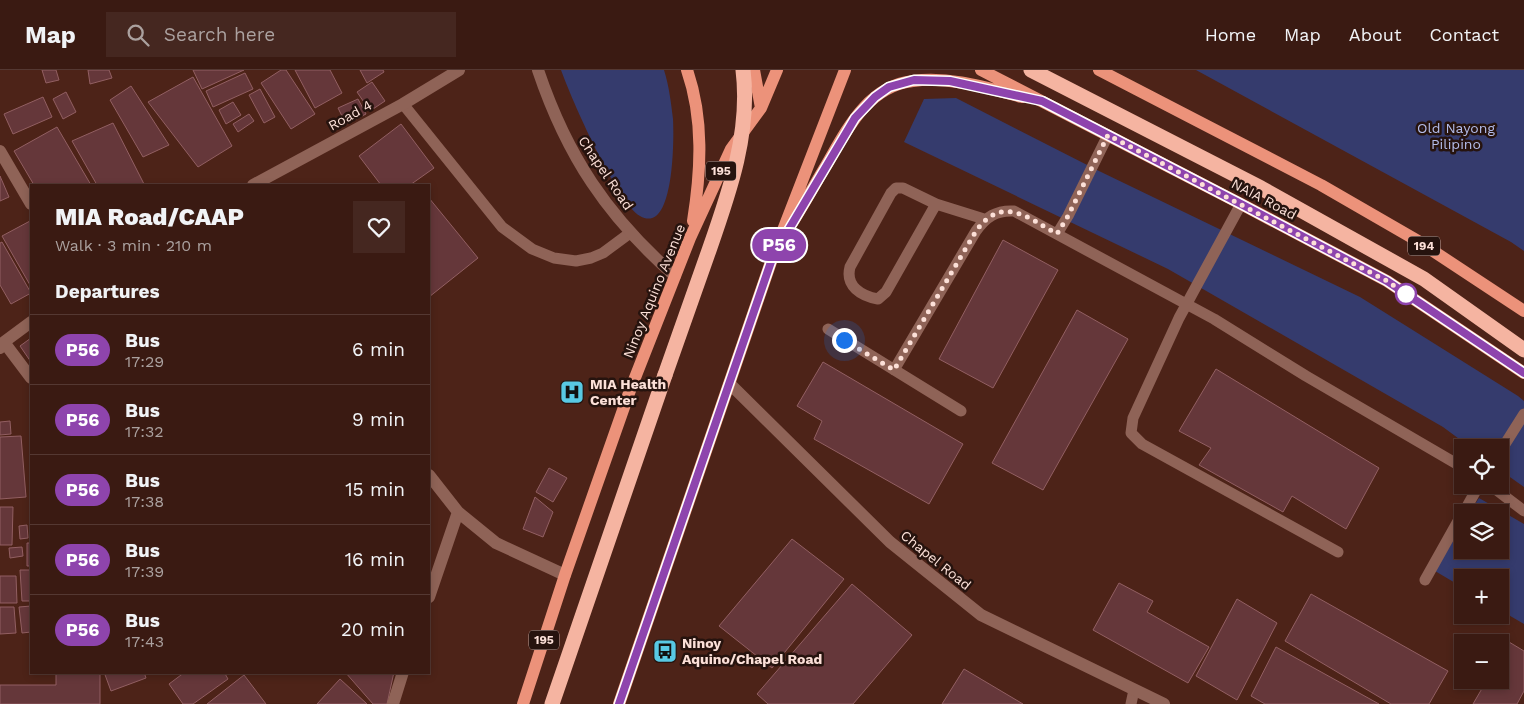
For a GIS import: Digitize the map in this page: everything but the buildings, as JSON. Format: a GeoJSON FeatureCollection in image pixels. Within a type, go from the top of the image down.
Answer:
{"type":"FeatureCollection","features":[{"type":"Feature","properties":{"kind":"highway"},"geometry":{"type":"LineString","coordinates":[[552,704],[734,174],[743,134],[745,90],[743,70]]}},
{"type":"Feature","properties":{"kind":"highway"},"geometry":{"type":"LineString","coordinates":[[1031,70],[1261,188],[1424,279],[1524,350]]}},
{"type":"Feature","properties":{"kind":"main road"},"geometry":{"type":"LineString","coordinates":[[687,70],[692,84],[700,134],[699,185],[690,238]]}},
{"type":"Feature","properties":{"kind":"main road"},"geometry":{"type":"LineString","coordinates":[[754,70],[761,108]]}},
{"type":"Feature","properties":{"kind":"main road","name":"Ninoy Aquino Avenue"},"geometry":{"type":"LineString","coordinates":[[523,704],[565,576],[629,393],[690,238],[731,149],[761,108],[777,70]]}},
{"type":"Feature","properties":{"kind":"main road"},"geometry":{"type":"LineString","coordinates":[[619,704],[773,256],[845,70]]}},
{"type":"Feature","properties":{"kind":"main road","name":"NAIA Road"},"geometry":{"type":"LineString","coordinates":[[981,70],[1387,281],[1524,373]]}},
{"type":"Feature","properties":{"kind":"main road","name":"194"},"geometry":{"type":"LineString","coordinates":[[1099,70],[1321,185],[1418,241],[1524,311]]}},
{"type":"Feature","properties":{"kind":"main road"},"geometry":{"type":"LineString","coordinates":[[773,256],[855,118],[875,97],[889,87],[914,80],[950,81],[1042,101]]}},
{"type":"Feature","properties":{"kind":"street","name":"Road 4"},"geometry":{"type":"LineString","coordinates":[[255,184],[403,104],[459,70]]}},
{"type":"Feature","properties":{"kind":"street","name":"Chapel Road"},"geometry":{"type":"LineString","coordinates":[[538,70],[549,103],[565,138],[605,204],[630,233],[675,276]]}},
{"type":"Feature","properties":{"kind":"street"},"geometry":{"type":"LineString","coordinates":[[0,151],[30,202]]}},
{"type":"Feature","properties":{"kind":"street"},"geometry":{"type":"LineString","coordinates":[[30,323],[2,345],[30,377]]}},
{"type":"Feature","properties":{"kind":"street","name":"Chapel Road"},"geometry":{"type":"LineString","coordinates":[[730,384],[890,542],[981,615],[1164,704]]}},
{"type":"Feature","properties":{"kind":"street"},"geometry":{"type":"LineString","coordinates":[[430,476],[458,512],[496,544],[565,576]]}},
{"type":"Feature","properties":{"kind":"street"},"geometry":{"type":"LineString","coordinates":[[430,594],[458,512]]}},
{"type":"Feature","properties":{"kind":"street"},"geometry":{"type":"LineString","coordinates":[[393,704],[402,674]]}},
{"type":"Feature","properties":{"kind":"lane"},"geometry":{"type":"LineString","coordinates":[[403,104],[502,227],[532,249],[554,258],[576,261],[603,253],[630,233]]}},
{"type":"Feature","properties":{"kind":"lane"},"geometry":{"type":"LineString","coordinates":[[1057,234],[1068,216],[1108,135]]}},
{"type":"Feature","properties":{"kind":"lane"},"geometry":{"type":"LineString","coordinates":[[936,204],[886,292],[878,299],[866,297],[851,284],[848,275],[850,267],[891,193],[896,188],[903,188],[936,204],[984,219]]}},
{"type":"Feature","properties":{"kind":"lane"},"geometry":{"type":"LineString","coordinates":[[1241,204],[1186,306],[1133,418],[1131,433],[1142,444],[1338,552]]}},
{"type":"Feature","properties":{"kind":"lane"},"geometry":{"type":"LineString","coordinates":[[894,370],[984,219],[1005,210],[1014,211],[1186,306],[1214,319],[1454,462]]}},
{"type":"Feature","properties":{"kind":"lane"},"geometry":{"type":"LineString","coordinates":[[828,329],[961,411]]}},
{"type":"Feature","properties":{"kind":"lane"},"geometry":{"type":"LineString","coordinates":[[1508,439],[1524,414]]}},
{"type":"Feature","properties":{"kind":"lane"},"geometry":{"type":"LineString","coordinates":[[1502,494],[1524,511]]}},
{"type":"Feature","properties":{"kind":"lane"},"geometry":{"type":"LineString","coordinates":[[1425,580],[1454,529]]}},
{"type":"Feature","properties":{"kind":"lane"},"geometry":{"type":"LineString","coordinates":[[1131,704],[1134,690]]}},
{"type":"Feature","properties":{"kind":"green space"},"geometry":{"type":"Polygon","coordinates":[[[561,70],[664,70],[669,88],[673,119],[672,162],[666,198],[660,212],[652,218],[640,216],[630,207],[619,192],[574,103],[561,70]]]}},
{"type":"Feature","properties":{"kind":"green space","name":"Old Nayong Pilipino"},"geometry":{"type":"Polygon","coordinates":[[[1196,70],[1524,70],[1524,251],[1511,242],[1196,70]]]}},
{"type":"Feature","properties":{"kind":"green space"},"geometry":{"type":"Polygon","coordinates":[[[956,98],[1099,171],[1360,297],[1518,396],[1524,401],[1524,487],[1509,476],[1509,439],[1459,439],[1443,427],[1168,269],[904,142],[924,99],[956,98]]]}},
{"type":"Feature","properties":{"kind":"green space"},"geometry":{"type":"Polygon","coordinates":[[[1479,498],[1489,504],[1475,504],[1479,498]]]}},
{"type":"Feature","properties":{"kind":"green space"},"geometry":{"type":"Polygon","coordinates":[[[1509,515],[1524,524],[1524,624],[1509,615],[1509,569],[1454,569],[1454,582],[1435,571],[1454,539],[1454,559],[1509,559],[1509,515]]]}},
{"type":"Feature","properties":{"kind":"bus line","name":"P56"},"geometry":{"type":"LineString","coordinates":[[619,704],[773,256],[855,118],[864,107],[889,87],[914,80],[950,81],[1042,101],[1387,281],[1524,373]]}},
{"type":"Feature","properties":{"kind":"place","name":"MIA Health Center"},"geometry":{"type":"Point","coordinates":[572,392]}},
{"type":"Feature","properties":{"kind":"place","name":"Ninoy Aquino/Chapel Road"},"geometry":{"type":"Point","coordinates":[665,651]}},
{"type":"Feature","properties":{"kind":"route"},"geometry":{"type":"LineString","coordinates":[[844,340],[894,370],[984,219],[1005,210],[1014,211],[1057,234],[1068,216],[1108,135],[1387,281],[1406,294]]}}]}
